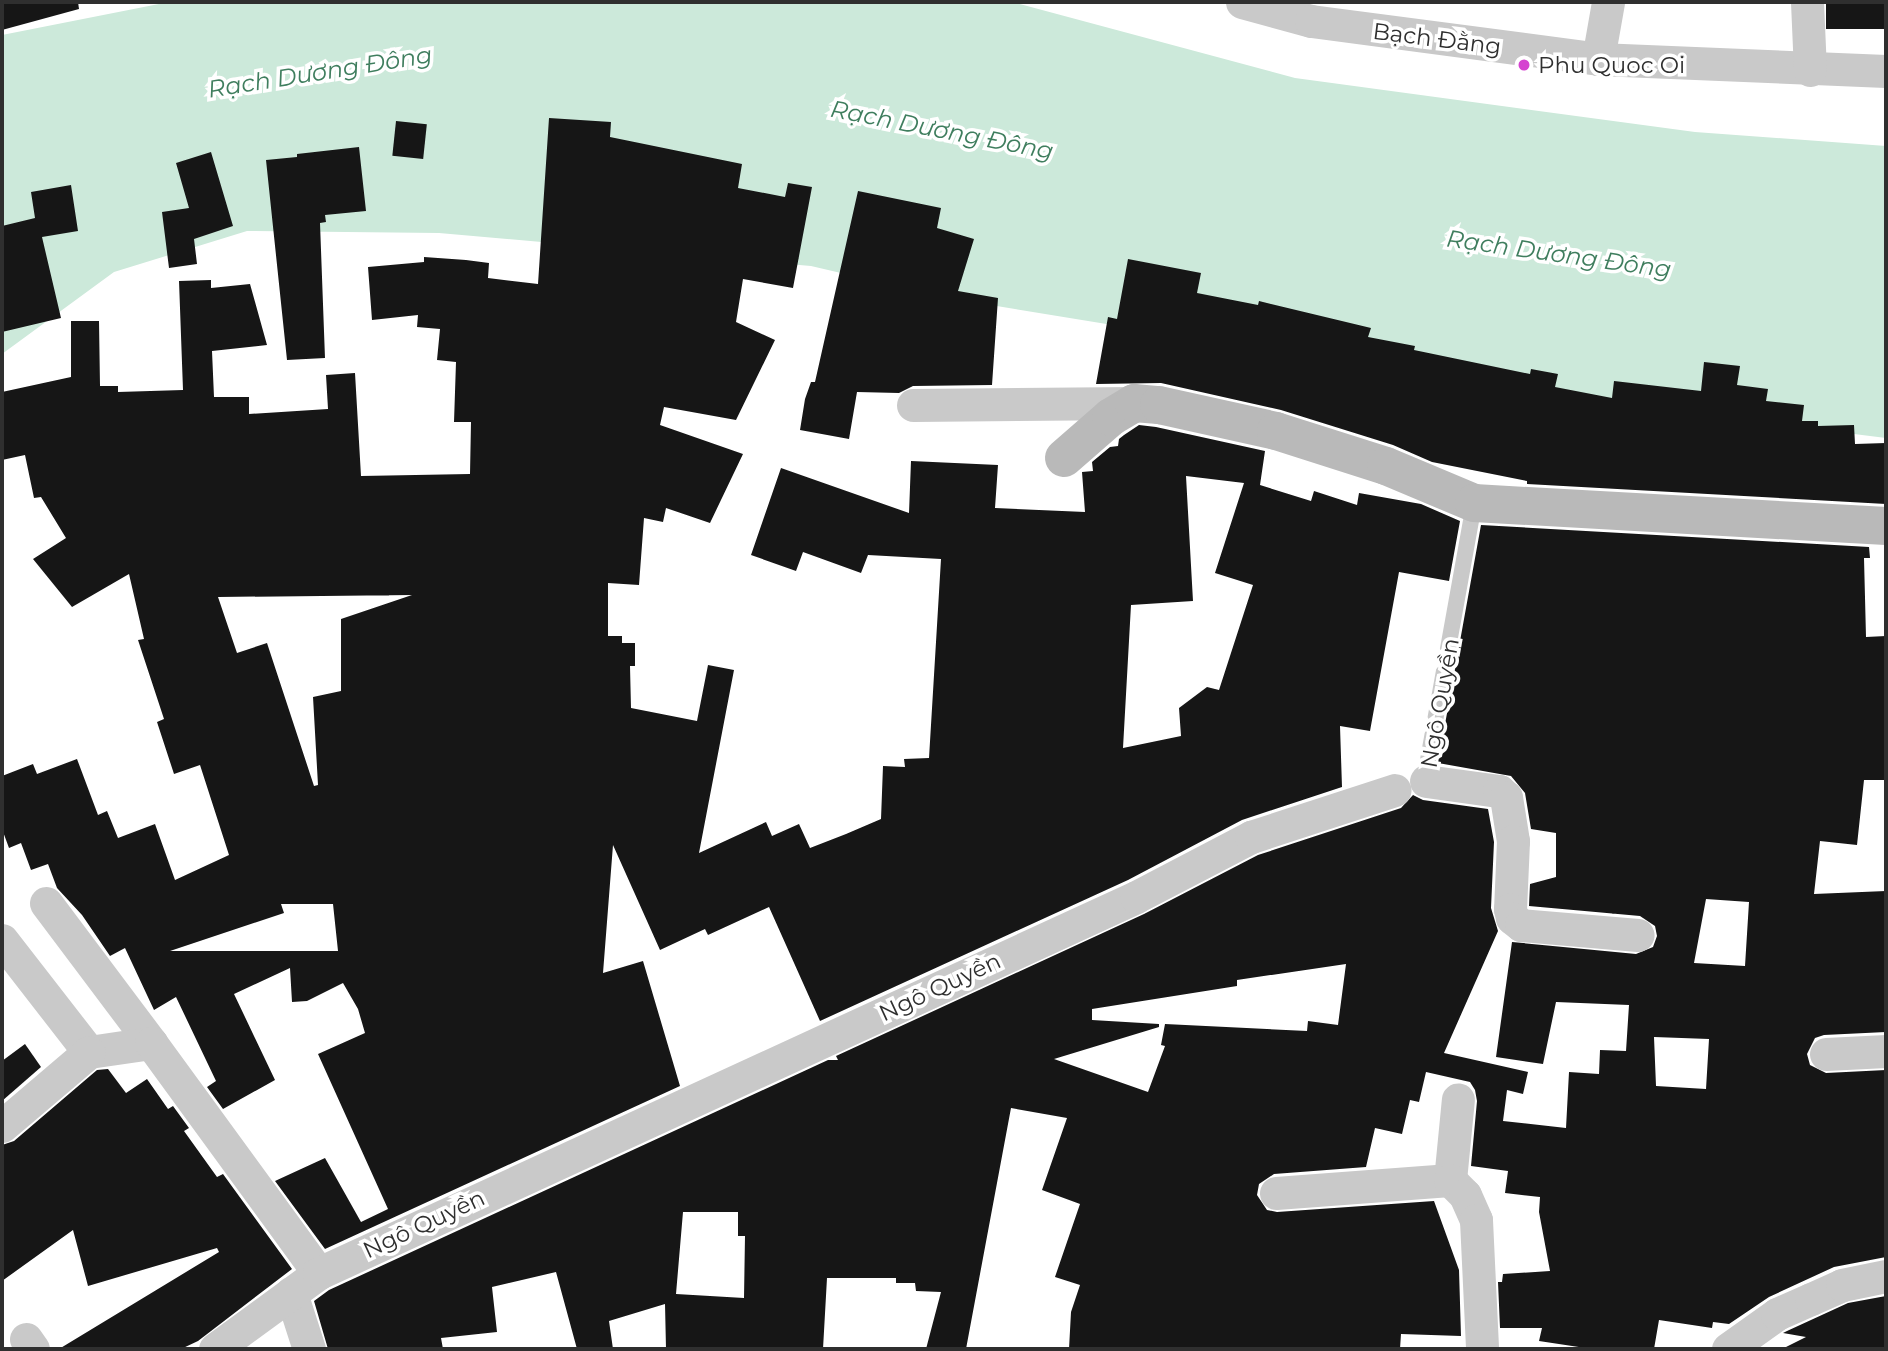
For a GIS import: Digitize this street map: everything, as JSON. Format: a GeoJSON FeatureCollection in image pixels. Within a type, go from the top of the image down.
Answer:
{"type":"FeatureCollection","features":[{"type":"Feature","properties":{"kind":"street","name":"Bạch Đằng"},"geometry":{"type":"LineString","coordinates":[[1242,2],[1311,21],[1598,59],[1810,70],[1886,71]]}},
{"type":"Feature","properties":{"kind":"street"},"geometry":{"type":"LineString","coordinates":[[1598,59],[1608,2]]}},
{"type":"Feature","properties":{"kind":"street"},"geometry":{"type":"LineString","coordinates":[[1807,2],[1810,70]]}},
{"type":"Feature","properties":{"kind":"street"},"geometry":{"type":"LineString","coordinates":[[1064,458],[1111,417],[1134,403]]}},
{"type":"Feature","properties":{"kind":"street"},"geometry":{"type":"LineString","coordinates":[[914,405],[1159,405],[1276,431],[1386,466],[1474,503],[1886,526]]}},
{"type":"Feature","properties":{"kind":"street"},"geometry":{"type":"LineString","coordinates":[[1426,781],[1499,791],[1506,797],[1513,841],[1510,909],[1512,918],[1521,925],[1638,935]]}},
{"type":"Feature","properties":{"kind":"street","name":"Ngô Quyền"},"geometry":{"type":"LineString","coordinates":[[215,1349],[319,1273],[1136,897],[1251,837],[1395,790]]}},
{"type":"Feature","properties":{"kind":"street"},"geometry":{"type":"LineString","coordinates":[[47,903],[319,1273]]}},
{"type":"Feature","properties":{"kind":"street"},"geometry":{"type":"LineString","coordinates":[[2,940],[89,1052]]}},
{"type":"Feature","properties":{"kind":"street"},"geometry":{"type":"LineString","coordinates":[[2,1126],[89,1052],[151,1043]]}},
{"type":"Feature","properties":{"kind":"street"},"geometry":{"type":"LineString","coordinates":[[1826,1054],[1886,1051]]}},
{"type":"Feature","properties":{"kind":"street"},"geometry":{"type":"LineString","coordinates":[[1450,1180],[1458,1099]]}},
{"type":"Feature","properties":{"kind":"street"},"geometry":{"type":"LineString","coordinates":[[1276,1193],[1450,1180],[1465,1195],[1476,1220],[1482,1349]]}},
{"type":"Feature","properties":{"kind":"street"},"geometry":{"type":"LineString","coordinates":[[1728,1349],[1777,1314],[1811,1298],[1842,1285],[1886,1276]]}},
{"type":"Feature","properties":{"kind":"street"},"geometry":{"type":"LineString","coordinates":[[291,1293],[309,1349]]}},
{"type":"Feature","properties":{"kind":"lane","name":"Ngô Quyền"},"geometry":{"type":"LineString","coordinates":[[1395,790],[1426,781],[1474,503]]}},
{"type":"Feature","properties":{"kind":"water","name":"Rạch Dương Đông"},"geometry":{"type":"Polygon","coordinates":[[[169,2],[1012,2],[1295,78],[1695,132],[1886,146],[1886,438],[1534,394],[948,298],[811,266],[439,233],[247,231],[114,272],[2,354],[2,35],[169,2]]]}},
{"type":"Feature","properties":{"kind":"building"},"geometry":{"type":"Polygon","coordinates":[[[2,2],[78,2],[79,9],[2,30],[2,2]]]}},
{"type":"Feature","properties":{"kind":"building"},"geometry":{"type":"Polygon","coordinates":[[[1826,2],[1886,2],[1886,29],[1826,29],[1826,2]]]}},
{"type":"Feature","properties":{"kind":"building"},"geometry":{"type":"Polygon","coordinates":[[[549,118],[611,122],[610,137],[742,164],[738,188],[785,197],[788,183],[812,187],[793,288],[743,279],[736,322],[775,340],[736,420],[664,407],[660,425],[743,454],[710,523],[666,508],[663,522],[644,518],[639,585],[608,583],[608,636],[622,636],[622,643],[635,643],[635,666],[630,666],[631,708],[697,721],[708,665],[734,670],[699,853],[766,822],[772,836],[799,824],[810,848],[846,834],[881,819],[883,766],[905,767],[904,759],[929,758],[941,559],[868,555],[861,573],[803,552],[796,571],[751,555],[781,468],[909,513],[911,461],[998,465],[995,508],[1085,512],[1082,472],[1093,471],[1092,462],[1110,447],[1118,446],[1119,439],[1139,425],[1156,427],[1265,451],[1260,485],[1311,501],[1314,491],[1357,505],[1359,493],[1421,504],[1460,521],[1449,581],[1399,572],[1370,731],[1340,726],[1342,787],[1242,820],[1128,880],[820,1021],[769,907],[708,935],[705,929],[660,950],[613,845],[603,973],[643,961],[680,1086],[325,1249],[275,1181],[325,1158],[361,1222],[388,1209],[318,1054],[365,1033],[358,1009],[343,983],[307,1001],[292,1002],[290,968],[234,994],[275,1080],[223,1109],[207,1087],[216,1081],[176,997],[154,1010],[125,948],[110,956],[82,915],[57,888],[48,864],[31,870],[21,843],[9,848],[2,829],[2,776],[33,764],[37,774],[77,759],[98,815],[107,811],[118,838],[155,824],[175,880],[229,855],[200,765],[174,774],[157,722],[164,719],[138,640],[144,639],[129,574],[72,607],[33,559],[66,538],[41,497],[34,498],[25,455],[2,460],[2,392],[71,377],[71,321],[99,321],[100,386],[118,386],[118,392],[183,390],[179,281],[211,280],[211,288],[250,284],[267,345],[212,351],[214,397],[249,397],[249,414],[328,409],[326,375],[355,373],[361,476],[470,474],[471,422],[454,422],[456,362],[437,360],[440,329],[417,327],[418,315],[372,320],[368,267],[424,262],[424,257],[466,260],[489,263],[488,278],[538,284],[549,118]],[[1186,476],[1193,601],[1131,605],[1123,748],[1181,736],[1179,708],[1207,687],[1219,690],[1253,585],[1215,573],[1244,483],[1186,476]],[[412,595],[218,597],[237,653],[267,643],[314,786],[318,785],[313,697],[341,691],[341,619],[412,595]],[[281,904],[284,913],[170,951],[338,951],[333,904],[281,904]]]}},
{"type":"Feature","properties":{"kind":"building"},"geometry":{"type":"Polygon","coordinates":[[[396,121],[427,124],[423,159],[392,156],[396,121]]]}},
{"type":"Feature","properties":{"kind":"building"},"geometry":{"type":"Polygon","coordinates":[[[359,147],[366,211],[325,215],[326,222],[320,223],[325,358],[287,360],[266,160],[359,147]]]}},
{"type":"Feature","properties":{"kind":"building"},"geometry":{"type":"Polygon","coordinates":[[[211,152],[233,226],[194,239],[197,264],[169,268],[162,212],[189,208],[176,163],[211,152]]]}},
{"type":"Feature","properties":{"kind":"building"},"geometry":{"type":"Polygon","coordinates":[[[71,185],[78,231],[42,237],[61,318],[2,332],[2,226],[35,218],[31,192],[71,185]]]}},
{"type":"Feature","properties":{"kind":"building"},"geometry":{"type":"Polygon","coordinates":[[[858,191],[941,208],[937,228],[974,239],[958,291],[998,298],[992,385],[913,386],[899,393],[857,392],[849,439],[800,430],[805,399],[811,382],[815,382],[858,191]]]}},
{"type":"Feature","properties":{"kind":"building"},"geometry":{"type":"Polygon","coordinates":[[[1128,259],[1201,273],[1197,293],[1258,305],[1259,301],[1371,328],[1368,337],[1415,346],[1414,350],[1530,374],[1531,369],[1558,374],[1555,387],[1612,398],[1614,381],[1701,391],[1704,362],[1740,366],[1737,385],[1768,389],[1766,401],[1804,405],[1802,421],[1818,421],[1818,426],[1854,425],[1855,444],[1886,443],[1886,504],[1527,484],[1527,481],[1432,462],[1393,445],[1281,410],[1161,383],[1096,384],[1108,317],[1117,319],[1128,259]]]}},
{"type":"Feature","properties":{"kind":"building"},"geometry":{"type":"Polygon","coordinates":[[[1481,525],[1869,547],[1870,558],[1864,558],[1866,637],[1886,636],[1886,780],[1864,780],[1857,845],[1820,841],[1814,894],[1886,891],[1886,1032],[1824,1035],[1815,1038],[1807,1054],[1810,1065],[1826,1073],[1886,1070],[1886,1257],[1834,1267],[1769,1297],[1729,1324],[1713,1322],[1712,1328],[1659,1320],[1654,1349],[1592,1349],[1539,1341],[1542,1328],[1500,1328],[1498,1282],[1502,1282],[1503,1274],[1550,1271],[1539,1212],[1540,1197],[1505,1193],[1508,1171],[1471,1166],[1477,1101],[1475,1090],[1470,1082],[1426,1072],[1419,1102],[1410,1100],[1402,1134],[1375,1128],[1366,1167],[1274,1174],[1259,1184],[1257,1195],[1267,1210],[1277,1212],[1434,1201],[1459,1270],[1461,1336],[1401,1334],[1400,1349],[1069,1349],[1071,1312],[1080,1285],[1055,1277],[1080,1204],[1042,1190],[1067,1118],[1011,1108],[966,1349],[926,1349],[941,1292],[916,1291],[915,1283],[896,1283],[896,1278],[827,1278],[823,1349],[666,1349],[665,1304],[609,1321],[613,1349],[577,1349],[556,1272],[492,1287],[497,1332],[441,1338],[443,1349],[328,1349],[314,1301],[329,1290],[828,1060],[838,1060],[836,1056],[1144,914],[1258,855],[1401,808],[1413,795],[1423,800],[1488,809],[1494,842],[1491,908],[1498,931],[1444,1053],[1528,1072],[1523,1094],[1507,1090],[1503,1121],[1566,1128],[1569,1072],[1599,1074],[1600,1050],[1626,1051],[1629,1005],[1556,1002],[1543,1064],[1496,1057],[1512,942],[1636,954],[1653,947],[1657,936],[1655,926],[1640,916],[1529,906],[1530,884],[1556,877],[1556,833],[1531,829],[1525,793],[1511,776],[1438,763],[1481,525]],[[1706,899],[1694,963],[1745,966],[1749,902],[1706,899]],[[1346,964],[1237,980],[1237,986],[1092,1009],[1092,1020],[1159,1024],[1159,1027],[1054,1059],[1148,1092],[1165,1046],[1161,1045],[1165,1024],[1307,1031],[1308,1021],[1338,1025],[1346,964]],[[1654,1037],[1656,1086],[1706,1089],[1709,1039],[1654,1037]],[[683,1212],[676,1294],[744,1298],[745,1236],[738,1236],[738,1212],[683,1212]]]}},
{"type":"Feature","properties":{"kind":"building"},"geometry":{"type":"Polygon","coordinates":[[[25,1044],[41,1067],[2,1101],[2,1061],[25,1044]]]}},
{"type":"Feature","properties":{"kind":"building"},"geometry":{"type":"Polygon","coordinates":[[[108,1069],[126,1093],[147,1079],[168,1109],[173,1106],[189,1128],[184,1131],[217,1177],[223,1174],[292,1269],[198,1341],[181,1349],[59,1349],[219,1252],[217,1248],[88,1286],[73,1230],[2,1281],[2,1145],[14,1141],[97,1070],[108,1069]]]}},
{"type":"Feature","properties":{"kind":"building"},"geometry":{"type":"Polygon","coordinates":[[[1886,1296],[1886,1349],[1782,1349],[1806,1337],[1783,1333],[1848,1303],[1886,1296]]]}},
{"type":"Feature","properties":{"kind":"place","name":"Phu Quoc Oi"},"geometry":{"type":"Point","coordinates":[1524,65]}}]}
